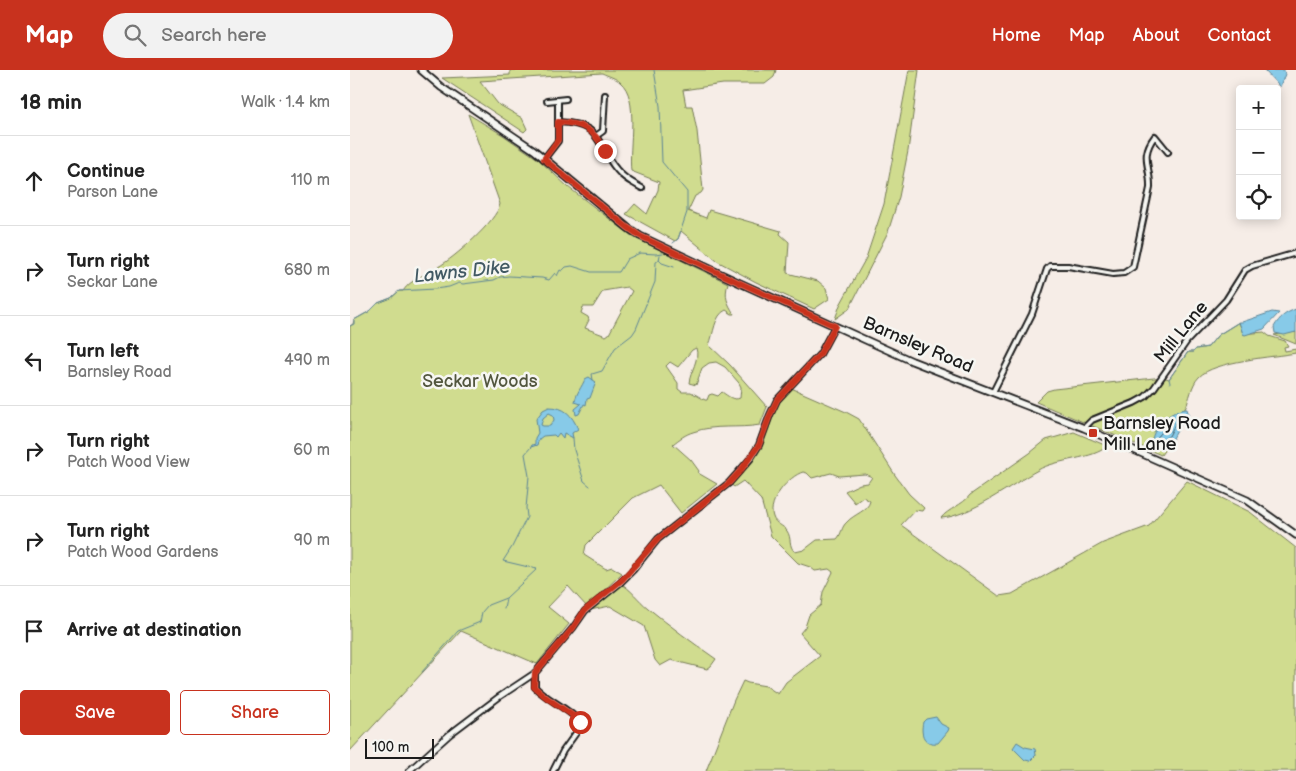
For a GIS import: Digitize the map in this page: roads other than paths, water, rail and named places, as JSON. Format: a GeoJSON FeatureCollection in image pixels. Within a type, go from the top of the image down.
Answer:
{"type":"FeatureCollection","features":[{"type":"Feature","properties":{"kind":"main road","name":"Barnsley Road"},"geometry":{"type":"LineString","coordinates":[[421,70],[453,96],[514,136],[640,236],[912,361],[1084,428],[1247,500],[1296,535]]}},
{"type":"Feature","properties":{"kind":"street"},"geometry":{"type":"LineString","coordinates":[[596,136],[603,131],[605,95]]}},
{"type":"Feature","properties":{"kind":"street"},"geometry":{"type":"LineString","coordinates":[[547,100],[566,99]]}},
{"type":"Feature","properties":{"kind":"street"},"geometry":{"type":"LineString","coordinates":[[544,159],[558,140],[558,100]]}},
{"type":"Feature","properties":{"kind":"street"},"geometry":{"type":"LineString","coordinates":[[558,122],[579,124],[596,136],[619,173],[642,188]]}},
{"type":"Feature","properties":{"kind":"street"},"geometry":{"type":"LineString","coordinates":[[993,392],[1032,314],[1050,266],[1068,266],[1113,274],[1124,273],[1133,267],[1150,188],[1145,157],[1147,150],[1155,136],[1168,152]]}},
{"type":"Feature","properties":{"kind":"street","name":"Mill Lane"},"geometry":{"type":"LineString","coordinates":[[1084,428],[1092,420],[1134,403],[1154,388],[1186,341],[1226,300],[1245,270],[1296,253]]}},
{"type":"Feature","properties":{"kind":"street"},"geometry":{"type":"LineString","coordinates":[[409,771],[450,734],[535,673],[573,628],[585,610],[622,580],[658,539],[729,483],[759,445],[777,400],[820,354],[835,326]]}},
{"type":"Feature","properties":{"kind":"street"},"geometry":{"type":"LineString","coordinates":[[535,673],[534,687],[580,722],[579,729],[563,751],[553,771]]}},
{"type":"Feature","properties":{"kind":"water"},"geometry":{"type":"Polygon","coordinates":[[[1264,70],[1284,70],[1285,74],[1281,85],[1278,85],[1264,70]]]}},
{"type":"Feature","properties":{"kind":"water"},"geometry":{"type":"Polygon","coordinates":[[[1296,309],[1296,332],[1284,335],[1275,333],[1274,327],[1278,321],[1296,309]]]}},
{"type":"Feature","properties":{"kind":"water"},"geometry":{"type":"Polygon","coordinates":[[[1272,312],[1279,313],[1264,329],[1243,334],[1239,322],[1272,312]]]}},
{"type":"Feature","properties":{"kind":"water"},"geometry":{"type":"Polygon","coordinates":[[[589,377],[596,382],[586,405],[584,404],[579,414],[576,415],[575,409],[581,404],[575,402],[577,396],[585,379],[589,377]]]}},
{"type":"Feature","properties":{"kind":"water"},"geometry":{"type":"Polygon","coordinates":[[[555,407],[564,410],[578,429],[572,433],[573,438],[564,433],[563,438],[559,433],[556,437],[554,435],[543,436],[539,439],[537,445],[531,447],[535,444],[535,438],[538,433],[536,419],[543,410],[555,407]],[[549,413],[543,418],[541,425],[550,426],[554,420],[553,415],[549,413]]]}},
{"type":"Feature","properties":{"kind":"water"},"geometry":{"type":"Polygon","coordinates":[[[1187,409],[1189,415],[1179,427],[1171,442],[1162,445],[1152,444],[1154,432],[1168,416],[1174,412],[1187,409]]]}},
{"type":"Feature","properties":{"kind":"water"},"geometry":{"type":"Polygon","coordinates":[[[936,717],[941,724],[949,728],[938,743],[933,743],[926,741],[922,727],[926,719],[936,717]]]}},
{"type":"Feature","properties":{"kind":"water"},"geometry":{"type":"Polygon","coordinates":[[[1017,742],[1025,747],[1035,749],[1036,755],[1030,761],[1025,760],[1013,748],[1017,742]]]}},
{"type":"Feature","properties":{"kind":"waterway","name":"Lawns Dike"},"geometry":{"type":"LineString","coordinates":[[654,70],[660,106],[662,162],[687,192],[687,212],[678,239],[673,243]]}},
{"type":"Feature","properties":{"kind":"waterway","name":"Lawns Dike"},"geometry":{"type":"LineString","coordinates":[[350,326],[354,324],[354,320],[370,311],[378,303],[391,298],[399,291],[435,289],[459,283],[494,280],[509,276],[549,280],[555,273],[557,276],[560,270],[562,271],[566,267],[572,266],[591,272],[619,272],[627,259],[640,253],[663,253]]}},
{"type":"Feature","properties":{"kind":"waterway"},"geometry":{"type":"LineString","coordinates":[[593,380],[592,374],[602,371],[615,348],[632,335],[636,329],[655,282],[656,262],[659,260],[660,255]]}},
{"type":"Feature","properties":{"kind":"waterway"},"geometry":{"type":"LineString","coordinates":[[659,260],[674,267]]}},
{"type":"Feature","properties":{"kind":"waterway"},"geometry":{"type":"LineString","coordinates":[[1170,383],[1169,379],[1188,352],[1208,347],[1218,335],[1239,322]]}},
{"type":"Feature","properties":{"kind":"waterway"},"geometry":{"type":"LineString","coordinates":[[573,438],[574,450],[584,481],[590,486]]}},
{"type":"Feature","properties":{"kind":"waterway"},"geometry":{"type":"LineString","coordinates":[[422,672],[458,631],[480,622],[482,612],[488,605],[506,598],[537,569],[503,561],[527,517],[529,476],[525,454],[531,447]]}},
{"type":"Feature","properties":{"kind":"waterway"},"geometry":{"type":"LineString","coordinates":[[504,609],[506,599]]}},
{"type":"Feature","properties":{"kind":"place","name":"Barnsley Road Mill Lane"},"geometry":{"type":"Point","coordinates":[1093,433]}},
{"type":"Feature","properties":{"kind":"park label","name":"Seckar Woods"},"geometry":{"type":"Point","coordinates":[480,381]}}]}
